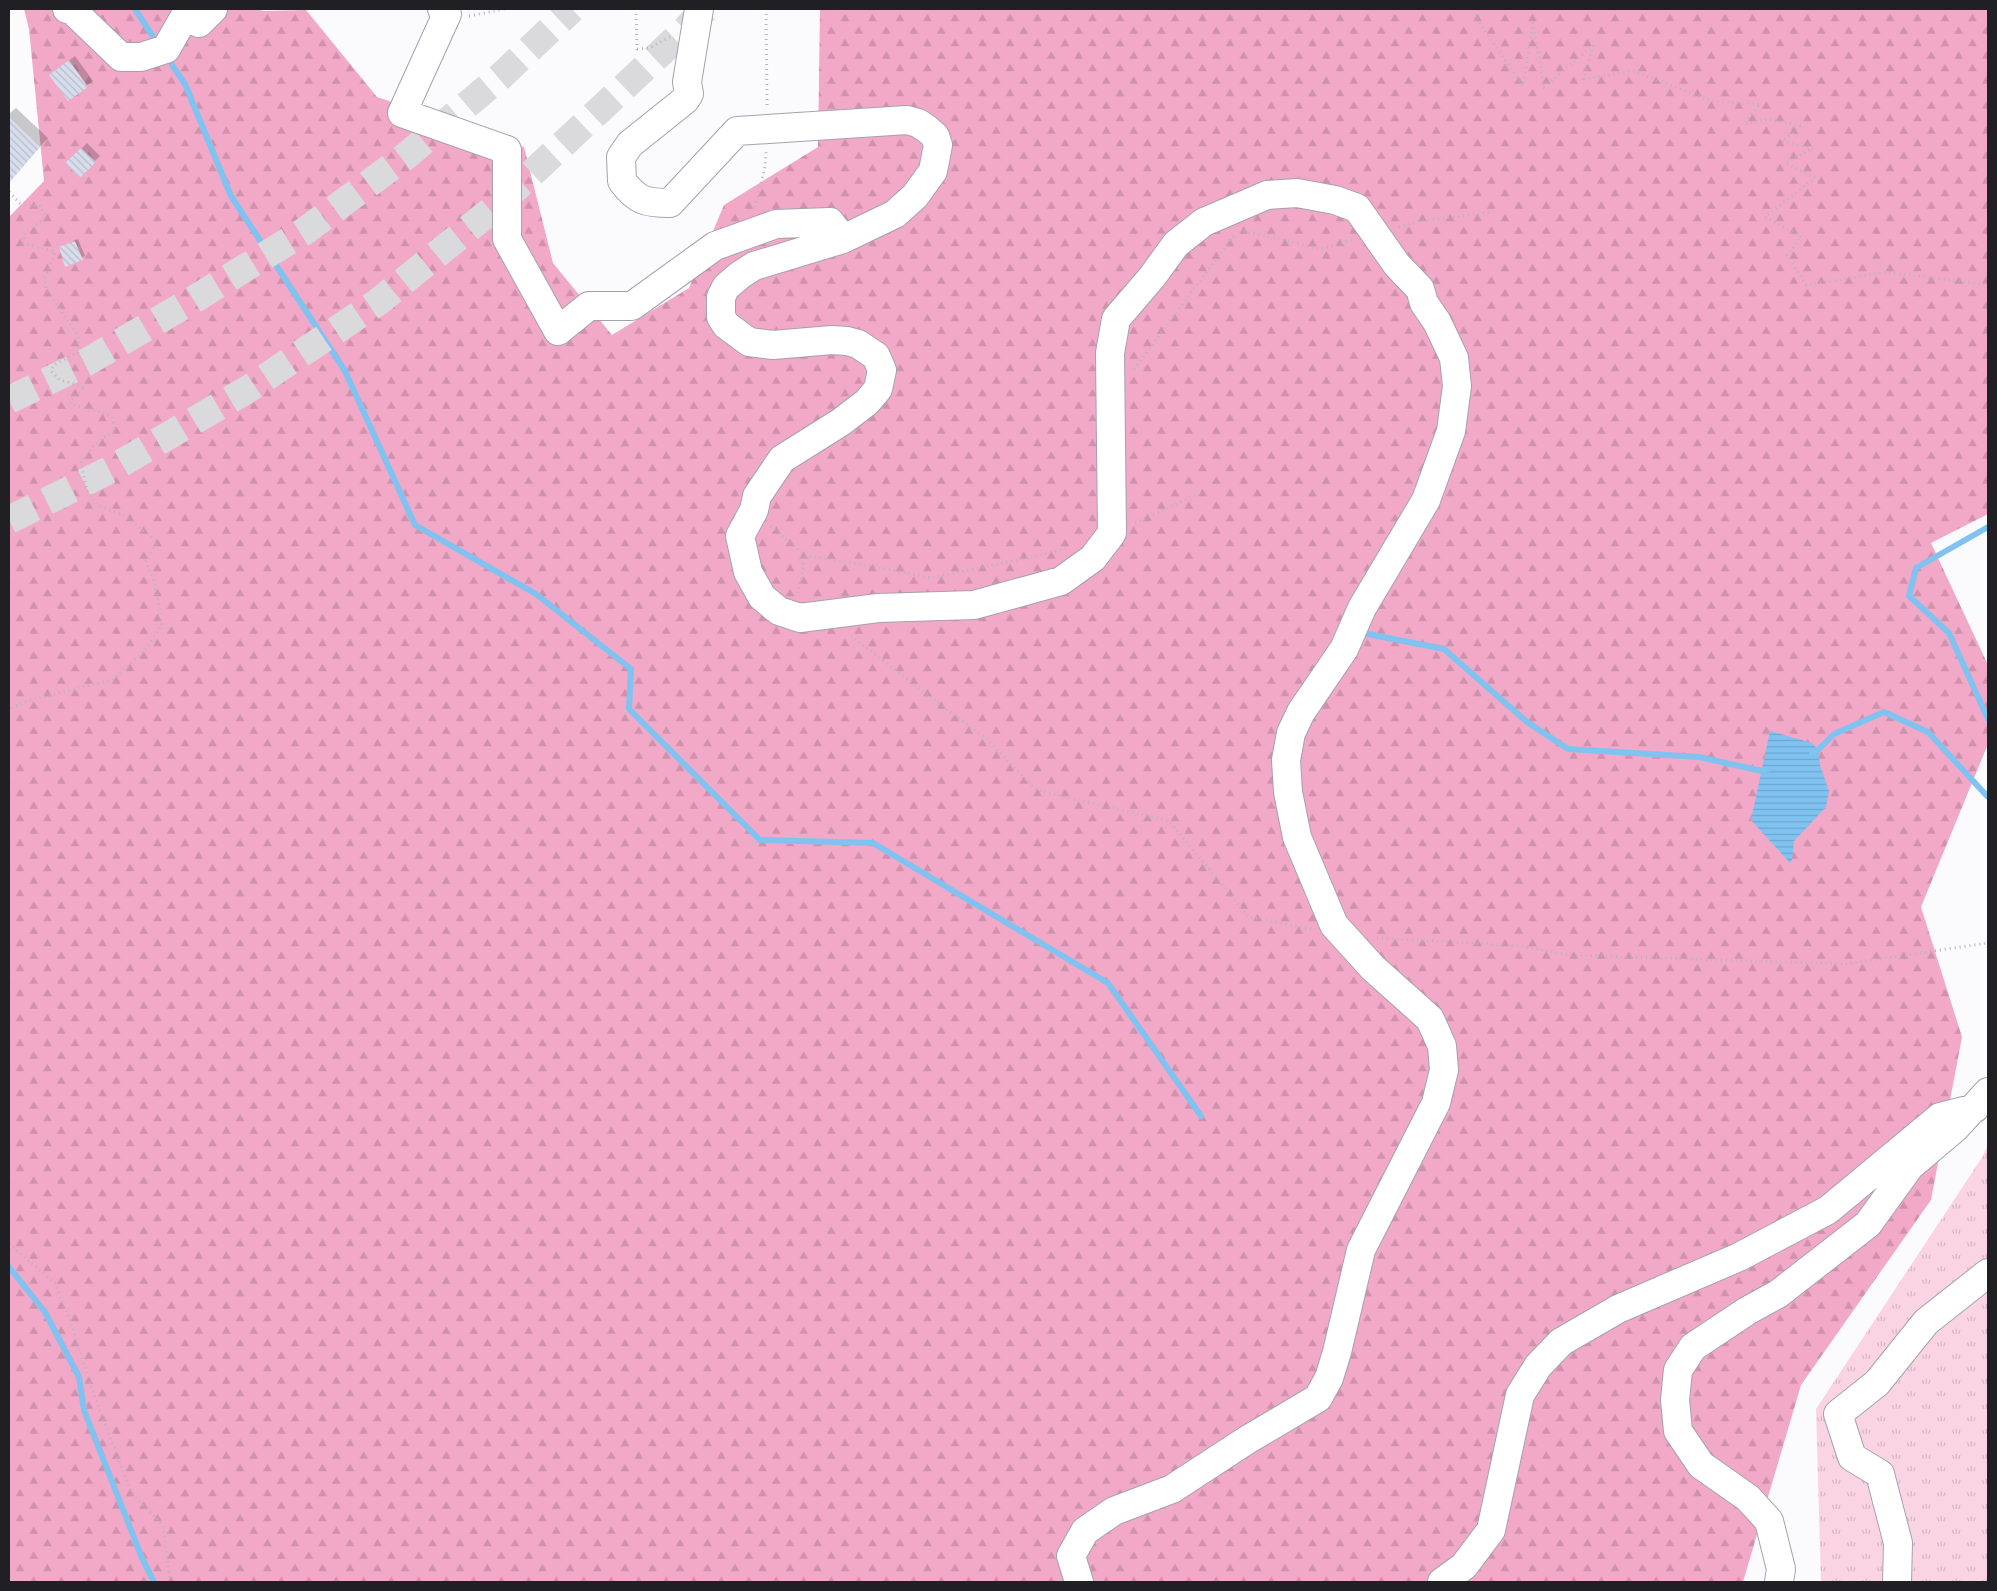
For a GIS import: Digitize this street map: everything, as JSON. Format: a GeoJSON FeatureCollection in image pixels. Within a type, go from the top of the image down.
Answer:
{"type":"FeatureCollection","features":[{"type":"Feature","properties":{"kind":"street"},"geometry":{"type":"LineString","coordinates":[[67,9],[73,11],[121,57],[141,58],[166,49],[195,9]]}},
{"type":"Feature","properties":{"kind":"street"},"geometry":{"type":"LineString","coordinates":[[698,14],[688,82],[689,94],[685,100],[630,144],[621,157],[622,181],[629,190],[647,203],[670,203],[738,131],[907,120],[918,123],[935,136],[938,145],[933,171],[915,196],[895,214],[843,239],[754,266],[726,287],[721,297],[721,317],[726,325],[749,342],[772,344],[832,340],[847,341],[858,344],[876,356],[882,370],[878,389],[867,402],[841,422],[782,459],[757,496],[754,510],[740,536],[748,572],[762,597],[779,610],[800,618],[878,608],[974,605],[1061,581],[1093,558],[1112,533],[1110,354],[1116,319],[1152,277],[1176,244],[1204,222],[1267,195],[1297,193],[1335,200],[1356,208],[1397,265],[1420,289],[1424,304],[1437,322],[1454,358],[1457,386],[1451,431],[1426,500],[1362,608],[1344,648],[1301,712],[1290,742],[1286,760],[1288,792],[1298,837],[1334,925],[1373,968],[1430,1020],[1442,1046],[1444,1070],[1436,1103],[1361,1250],[1337,1352],[1329,1378],[1318,1398],[1247,1440],[1172,1489],[1114,1511],[1085,1531],[1071,1556],[1079,1582]]}},
{"type":"Feature","properties":{"kind":"street"},"geometry":{"type":"LineString","coordinates":[[443,15],[402,113],[506,150],[507,239],[558,331],[589,306],[632,306],[715,246],[776,224],[830,222],[843,239]]}},
{"type":"Feature","properties":{"kind":"street"},"geometry":{"type":"LineString","coordinates":[[1442,1582],[1464,1566],[1491,1530],[1520,1395],[1538,1366],[1561,1342],[1618,1308],[1739,1257],[1828,1210],[1940,1117],[1982,1100]]}},
{"type":"Feature","properties":{"kind":"street"},"geometry":{"type":"LineString","coordinates":[[1779,1582],[1781,1569],[1769,1521],[1748,1498],[1701,1465],[1678,1431],[1675,1400],[1678,1370],[1693,1347],[1746,1311],[1778,1294],[1868,1224],[1910,1166],[1955,1128],[1982,1100]]}},
{"type":"Feature","properties":{"kind":"street"},"geometry":{"type":"LineString","coordinates":[[1897,1582],[1898,1543],[1880,1474],[1852,1457],[1838,1414],[1877,1384],[1926,1322],[1988,1272]]}},
{"type":"Feature","properties":{"kind":"path"},"geometry":{"type":"LineString","coordinates":[[443,15],[505,9]]}},
{"type":"Feature","properties":{"kind":"path"},"geometry":{"type":"LineString","coordinates":[[636,9],[637,48],[650,48],[698,14]]}},
{"type":"Feature","properties":{"kind":"path"},"geometry":{"type":"LineString","coordinates":[[1476,9],[1476,18],[1522,86],[1533,23],[1544,87],[1593,45],[1584,79],[1634,71],[1711,101],[1760,104],[1744,124],[1768,118],[1800,126],[1782,142],[1813,148],[1785,163],[1815,178],[1765,217],[1802,237],[1787,255],[1806,285],[1887,272],[1988,285]]}},
{"type":"Feature","properties":{"kind":"path"},"geometry":{"type":"LineString","coordinates":[[9,192],[20,203],[40,206],[46,218],[24,234],[23,243],[55,252],[45,279],[46,288],[79,338],[78,352],[54,365],[51,370],[60,380],[84,387],[70,401],[72,406],[98,411],[112,417],[116,430],[95,444],[81,462],[87,490],[98,505],[124,516],[157,541],[146,562],[154,583],[162,625],[145,650],[112,680],[29,700],[9,709]]}},
{"type":"Feature","properties":{"kind":"path"},"geometry":{"type":"LineString","coordinates":[[1111,400],[1239,230],[1322,249],[1422,221],[1490,212]]}},
{"type":"Feature","properties":{"kind":"path"},"geometry":{"type":"LineString","coordinates":[[1112,533],[1196,494]]}},
{"type":"Feature","properties":{"kind":"path"},"geometry":{"type":"LineString","coordinates":[[754,510],[804,555],[931,578],[1045,554],[1070,546]]}},
{"type":"Feature","properties":{"kind":"path"},"geometry":{"type":"LineString","coordinates":[[791,615],[802,576],[804,555]]}},
{"type":"Feature","properties":{"kind":"path"},"geometry":{"type":"LineString","coordinates":[[824,615],[991,743],[1036,790],[1169,821],[1249,917],[1344,936],[1521,946],[1570,955],[1844,964],[1988,943]]}},
{"type":"Feature","properties":{"kind":"path"},"geometry":{"type":"LineString","coordinates":[[9,1244],[55,1283],[71,1323],[94,1395],[131,1492],[163,1526],[170,1582]]}},
{"type":"Feature","properties":{"kind":"green space"},"geometry":{"type":"Polygon","coordinates":[[[24,9],[306,10],[377,97],[524,147],[553,263],[612,335],[689,288],[724,205],[818,147],[820,9],[1988,9],[1988,514],[1931,543],[1988,665],[1988,744],[1921,907],[1962,1037],[1931,1200],[1801,1385],[1743,1582],[9,1582],[9,217],[44,181],[29,29],[24,9]]]}},
{"type":"Feature","properties":{"kind":"green space"},"geometry":{"type":"Polygon","coordinates":[[[1988,1144],[1988,1582],[1821,1582],[1816,1409],[1983,1156],[1988,1144]]]}},
{"type":"Feature","properties":{"kind":"water"},"geometry":{"type":"Polygon","coordinates":[[[1770,731],[1812,743],[1818,750],[1820,765],[1829,791],[1826,807],[1794,841],[1790,863],[1751,820],[1770,731]]]}},
{"type":"Feature","properties":{"kind":"building"},"geometry":{"type":"Polygon","coordinates":[[[69,60],[88,87],[68,101],[49,75],[69,60]]]}},
{"type":"Feature","properties":{"kind":"building"},"geometry":{"type":"Polygon","coordinates":[[[9,117],[40,147],[9,183],[9,117]]]}},
{"type":"Feature","properties":{"kind":"building"},"geometry":{"type":"Polygon","coordinates":[[[81,148],[96,162],[80,178],[65,163],[81,148]]]}},
{"type":"Feature","properties":{"kind":"building"},"geometry":{"type":"Polygon","coordinates":[[[75,241],[83,260],[65,267],[59,247],[75,241]]]}},
{"type":"Feature","properties":{"kind":"waterway"},"geometry":{"type":"LineString","coordinates":[[135,9],[152,35]]}},
{"type":"Feature","properties":{"kind":"waterway"},"geometry":{"type":"LineString","coordinates":[[172,65],[185,84],[231,196],[345,371],[415,525],[536,594],[631,669],[629,709],[760,840],[873,843],[1108,983],[1201,1116]]}},
{"type":"Feature","properties":{"kind":"waterway"},"geometry":{"type":"LineString","coordinates":[[1988,527],[1916,568],[1909,596],[1949,633],[1988,719]]}},
{"type":"Feature","properties":{"kind":"waterway"},"geometry":{"type":"LineString","coordinates":[[1368,634],[1444,649],[1527,722],[1568,749],[1699,757],[1762,771],[1768,769]]}},
{"type":"Feature","properties":{"kind":"waterway"},"geometry":{"type":"LineString","coordinates":[[1812,753],[1818,750],[1834,734],[1884,712],[1928,732],[1987,796],[1988,794]]}},
{"type":"Feature","properties":{"kind":"waterway"},"geometry":{"type":"LineString","coordinates":[[9,1267],[45,1312],[79,1377],[84,1410],[142,1558],[154,1582]]}},
{"type":"Feature","properties":{"kind":"tunnel"},"geometry":{"type":"LineString","coordinates":[[9,400],[85,363],[193,300],[305,231],[406,156],[500,77],[572,9]]}},
{"type":"Feature","properties":{"kind":"tunnel"},"geometry":{"type":"LineString","coordinates":[[9,520],[113,468],[250,388],[378,302],[499,204],[683,32],[705,9]]}}]}
